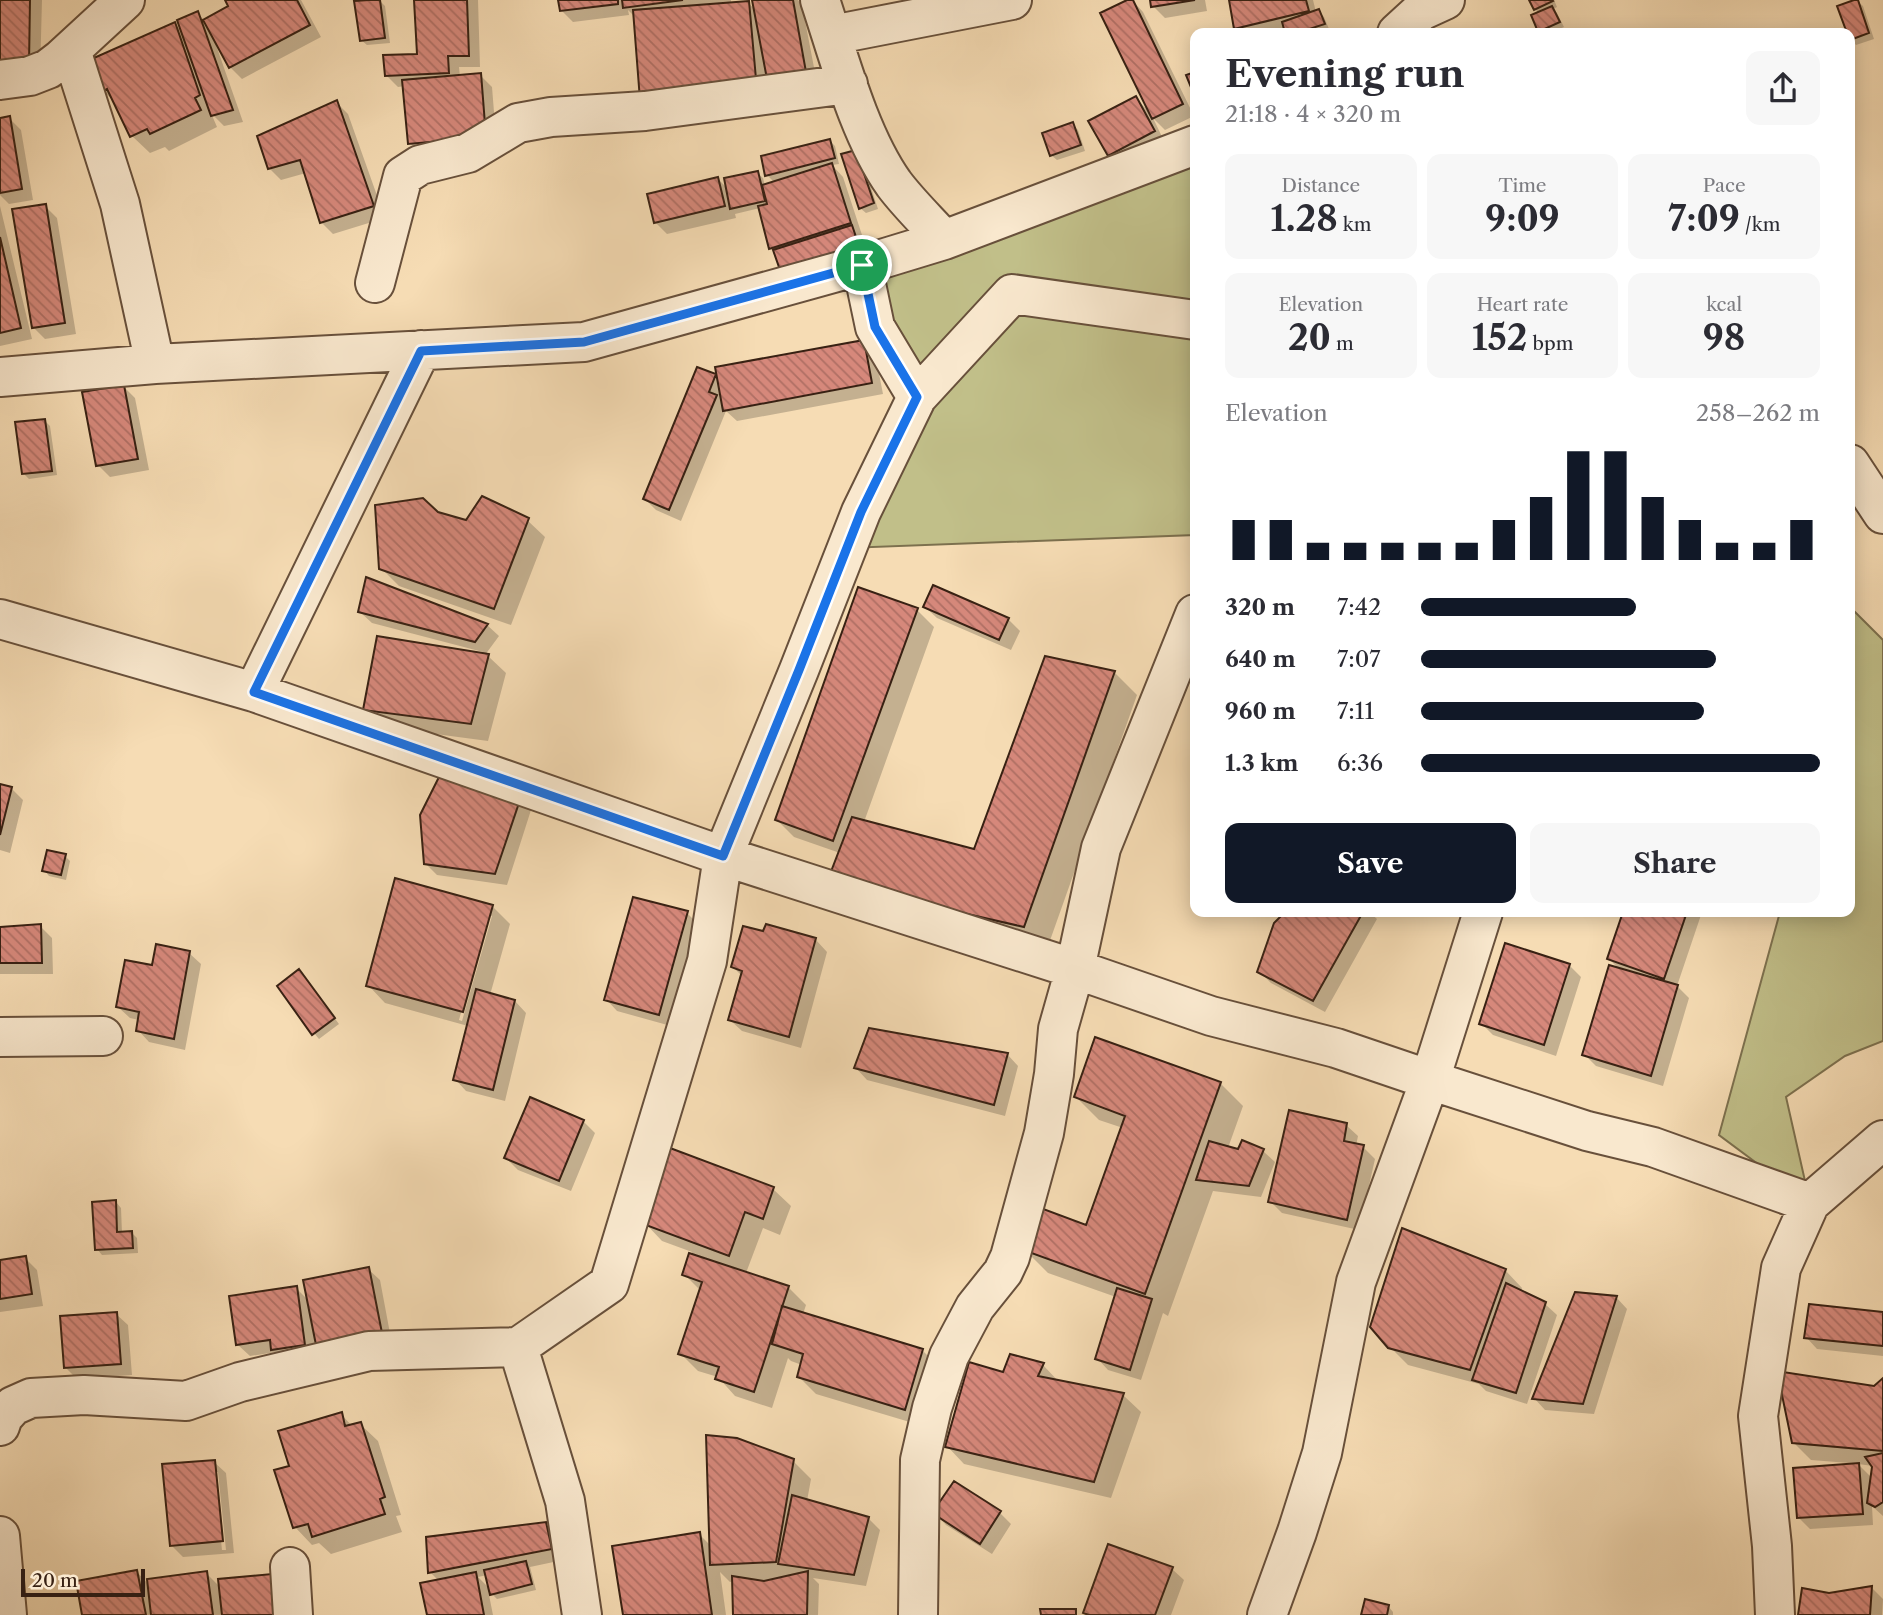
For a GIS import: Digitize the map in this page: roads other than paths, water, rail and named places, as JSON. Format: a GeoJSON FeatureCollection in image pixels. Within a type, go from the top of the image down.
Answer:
{"type":"FeatureCollection","features":[{"type":"Feature","properties":{"kind":"street"},"geometry":{"type":"LineString","coordinates":[[0,80],[30,76],[48,69],[125,0]]}},
{"type":"Feature","properties":{"kind":"street"},"geometry":{"type":"LineString","coordinates":[[944,240],[894,183],[874,148],[848,84],[826,17],[1012,0]]}},
{"type":"Feature","properties":{"kind":"street"},"geometry":{"type":"LineString","coordinates":[[71,50],[120,204],[155,364]]}},
{"type":"Feature","properties":{"kind":"street"},"geometry":{"type":"LineString","coordinates":[[375,283],[403,176],[420,165],[468,153],[518,123],[551,117],[645,111],[848,84]]}},
{"type":"Feature","properties":{"kind":"street"},"geometry":{"type":"LineString","coordinates":[[0,377],[155,364],[584,342],[944,240],[1190,147]]}},
{"type":"Feature","properties":{"kind":"street"},"geometry":{"type":"LineString","coordinates":[[862,265],[875,327],[917,397]]}},
{"type":"Feature","properties":{"kind":"street"},"geometry":{"type":"LineString","coordinates":[[0,1426],[3,1417],[13,1406],[30,1398],[84,1395],[186,1401],[240,1382],[369,1351],[518,1347],[608,1284],[707,961],[723,856],[861,512],[917,397],[1012,294],[1190,319]]}},
{"type":"Feature","properties":{"kind":"street"},"geometry":{"type":"LineString","coordinates":[[254,692],[421,351]]}},
{"type":"Feature","properties":{"kind":"street"},"geometry":{"type":"LineString","coordinates":[[1855,472],[1883,514]]}},
{"type":"Feature","properties":{"kind":"street"},"geometry":{"type":"LineString","coordinates":[[0,619],[254,692],[723,856],[1211,1016],[1336,1048],[1587,1132],[1653,1147],[1810,1203]]}},
{"type":"Feature","properties":{"kind":"street"},"geometry":{"type":"LineString","coordinates":[[918,1615],[920,1460],[932,1408],[949,1356],[975,1307],[1003,1272],[1010,1257],[1044,1133],[1058,1030],[1075,970],[1101,848],[1190,626]]}},
{"type":"Feature","properties":{"kind":"street"},"geometry":{"type":"LineString","coordinates":[[1267,1615],[1322,1453],[1356,1282],[1430,1080],[1481,917]]}},
{"type":"Feature","properties":{"kind":"street"},"geometry":{"type":"LineString","coordinates":[[0,1037],[103,1036]]}},
{"type":"Feature","properties":{"kind":"street"},"geometry":{"type":"LineString","coordinates":[[1775,1615],[1772,1546],[1758,1416],[1781,1268],[1810,1203],[1883,1140]]}},
{"type":"Feature","properties":{"kind":"street"},"geometry":{"type":"LineString","coordinates":[[518,1347],[565,1502],[582,1615]]}},
{"type":"Feature","properties":{"kind":"street"},"geometry":{"type":"LineString","coordinates":[[0,1536],[7,1615]]}},
{"type":"Feature","properties":{"kind":"street"},"geometry":{"type":"LineString","coordinates":[[290,1567],[293,1615]]}}]}
